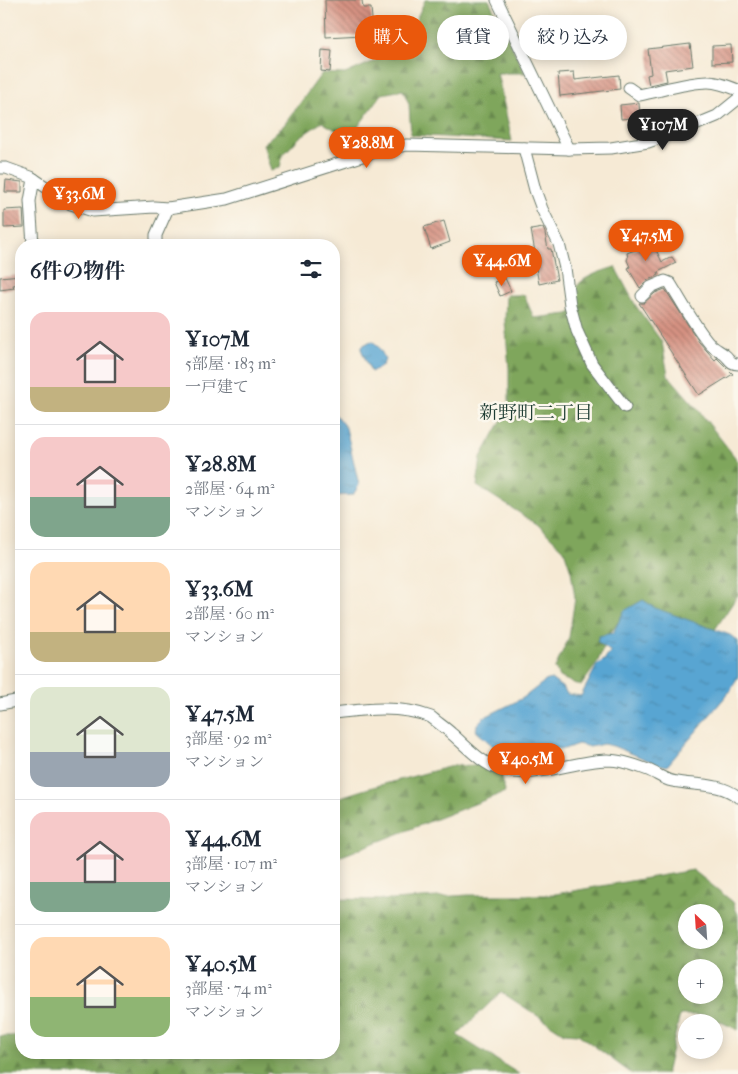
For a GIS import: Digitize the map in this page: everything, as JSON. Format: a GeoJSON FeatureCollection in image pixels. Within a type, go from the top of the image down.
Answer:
{"type":"FeatureCollection","features":[{"type":"Feature","properties":{"kind":"street"},"geometry":{"type":"LineString","coordinates":[[497,0],[570,149]]}},
{"type":"Feature","properties":{"kind":"street"},"geometry":{"type":"LineString","coordinates":[[628,88],[639,95],[677,86],[708,82],[723,84],[738,90]]}},
{"type":"Feature","properties":{"kind":"street"},"geometry":{"type":"LineString","coordinates":[[0,168],[6,168],[34,179],[71,204],[93,211],[154,207],[168,208],[228,200],[384,149],[407,145],[570,149],[611,148],[648,142],[717,116],[738,99]]}},
{"type":"Feature","properties":{"kind":"street"},"geometry":{"type":"LineString","coordinates":[[524,148],[535,190],[559,244],[577,331],[592,364],[625,407]]}},
{"type":"Feature","properties":{"kind":"street"},"geometry":{"type":"LineString","coordinates":[[33,239],[30,201],[34,179]]}},
{"type":"Feature","properties":{"kind":"street"},"geometry":{"type":"LineString","coordinates":[[156,239],[168,208]]}},
{"type":"Feature","properties":{"kind":"street"},"geometry":{"type":"LineString","coordinates":[[642,296],[651,286],[665,281],[670,283],[710,344],[732,363],[738,364]]}},
{"type":"Feature","properties":{"kind":"street"},"geometry":{"type":"LineString","coordinates":[[0,704],[15,701]]}},
{"type":"Feature","properties":{"kind":"street"},"geometry":{"type":"LineString","coordinates":[[340,712],[369,708],[421,713],[431,717],[487,764],[501,770],[522,773],[608,760],[625,762],[673,781],[714,786],[734,793],[738,797]]}},
{"type":"Feature","properties":{"kind":"green space"},"geometry":{"type":"Polygon","coordinates":[[[425,0],[489,0],[496,15],[437,15],[437,60],[509,60],[509,41],[525,73],[497,73],[512,141],[411,135],[409,104],[403,90],[382,94],[357,128],[344,135],[322,122],[300,137],[283,155],[280,167],[271,171],[263,144],[284,125],[322,73],[345,74],[377,60],[427,60],[427,15],[418,15],[425,0]]]}},
{"type":"Feature","properties":{"kind":"green space"},"geometry":{"type":"Polygon","coordinates":[[[615,267],[636,306],[662,342],[668,375],[738,461],[738,595],[712,634],[653,612],[619,621],[609,635],[597,663],[581,686],[559,677],[555,668],[569,637],[575,598],[571,571],[564,550],[537,524],[477,486],[481,457],[509,407],[509,368],[505,321],[506,295],[524,295],[534,318],[568,314],[577,309],[574,294],[576,288],[584,279],[615,267]]]}},
{"type":"Feature","properties":{"kind":"green space"},"geometry":{"type":"Polygon","coordinates":[[[500,764],[505,792],[340,857],[340,797],[452,766],[500,764]]]}},
{"type":"Feature","properties":{"kind":"green space"},"geometry":{"type":"Polygon","coordinates":[[[693,870],[733,902],[738,915],[738,942],[736,947],[738,1030],[723,1023],[723,1014],[678,1014],[678,1023],[666,1074],[632,1074],[578,1034],[564,1033],[501,992],[457,1035],[519,1074],[272,1074],[268,1071],[266,1074],[0,1074],[0,1036],[15,1036],[15,1059],[340,1059],[340,899],[392,900],[468,895],[550,895],[693,870]]]}},
{"type":"Feature","properties":{"kind":"water"},"geometry":{"type":"Polygon","coordinates":[[[372,341],[385,359],[383,365],[371,372],[361,349],[362,346],[372,341]]]}},
{"type":"Feature","properties":{"kind":"water"},"geometry":{"type":"Polygon","coordinates":[[[340,420],[346,428],[359,485],[353,495],[340,496],[340,420]]]}},
{"type":"Feature","properties":{"kind":"water"},"geometry":{"type":"Polygon","coordinates":[[[643,600],[655,608],[730,635],[738,641],[738,676],[731,690],[667,766],[603,744],[590,747],[578,744],[564,749],[548,748],[531,760],[506,750],[493,763],[500,752],[476,731],[477,724],[483,718],[523,698],[545,681],[551,679],[563,688],[567,694],[581,696],[597,665],[611,652],[597,641],[599,636],[613,633],[624,611],[643,600]]]}},
{"type":"Feature","properties":{"kind":"building"},"geometry":{"type":"Polygon","coordinates":[[[325,0],[362,0],[363,8],[371,8],[372,15],[355,15],[355,35],[326,37],[325,0]]]}},
{"type":"Feature","properties":{"kind":"building"},"geometry":{"type":"Polygon","coordinates":[[[690,44],[693,66],[665,70],[667,81],[649,85],[647,75],[651,74],[648,49],[690,44]]]}},
{"type":"Feature","properties":{"kind":"building"},"geometry":{"type":"Polygon","coordinates":[[[731,45],[732,62],[712,63],[712,46],[731,45]]]}},
{"type":"Feature","properties":{"kind":"building"},"geometry":{"type":"Polygon","coordinates":[[[322,50],[332,51],[330,72],[321,71],[322,50]]]}},
{"type":"Feature","properties":{"kind":"building"},"geometry":{"type":"Polygon","coordinates":[[[574,72],[575,80],[619,75],[620,89],[560,96],[558,73],[574,72]]]}},
{"type":"Feature","properties":{"kind":"building"},"geometry":{"type":"Polygon","coordinates":[[[639,103],[640,117],[621,119],[620,105],[639,103]]]}},
{"type":"Feature","properties":{"kind":"building"},"geometry":{"type":"Polygon","coordinates":[[[6,180],[22,182],[22,192],[5,192],[6,180]]]}},
{"type":"Feature","properties":{"kind":"building"},"geometry":{"type":"Polygon","coordinates":[[[23,209],[24,227],[4,228],[4,210],[23,209]]]}},
{"type":"Feature","properties":{"kind":"building"},"geometry":{"type":"Polygon","coordinates":[[[444,221],[450,242],[431,249],[424,227],[444,221]]]}},
{"type":"Feature","properties":{"kind":"building"},"geometry":{"type":"Polygon","coordinates":[[[543,228],[548,249],[551,249],[557,280],[539,284],[531,230],[543,228]]]}},
{"type":"Feature","properties":{"kind":"building"},"geometry":{"type":"Polygon","coordinates":[[[648,234],[662,262],[672,257],[676,263],[658,272],[659,275],[648,280],[640,288],[628,268],[630,267],[627,253],[637,249],[638,240],[648,234]]]}},
{"type":"Feature","properties":{"kind":"building"},"geometry":{"type":"Polygon","coordinates":[[[15,276],[14,288],[0,290],[0,277],[15,276]]]}},
{"type":"Feature","properties":{"kind":"building"},"geometry":{"type":"Polygon","coordinates":[[[505,278],[511,291],[500,296],[494,282],[505,278]]]}},
{"type":"Feature","properties":{"kind":"building"},"geometry":{"type":"Polygon","coordinates":[[[665,289],[699,342],[715,360],[717,358],[733,374],[699,395],[639,303],[644,303],[655,293],[665,289]]]}},
{"type":"Feature","properties":{"kind":"district","name":"新野町二丁目"},"geometry":{"type":"Point","coordinates":[536,412]}}]}
